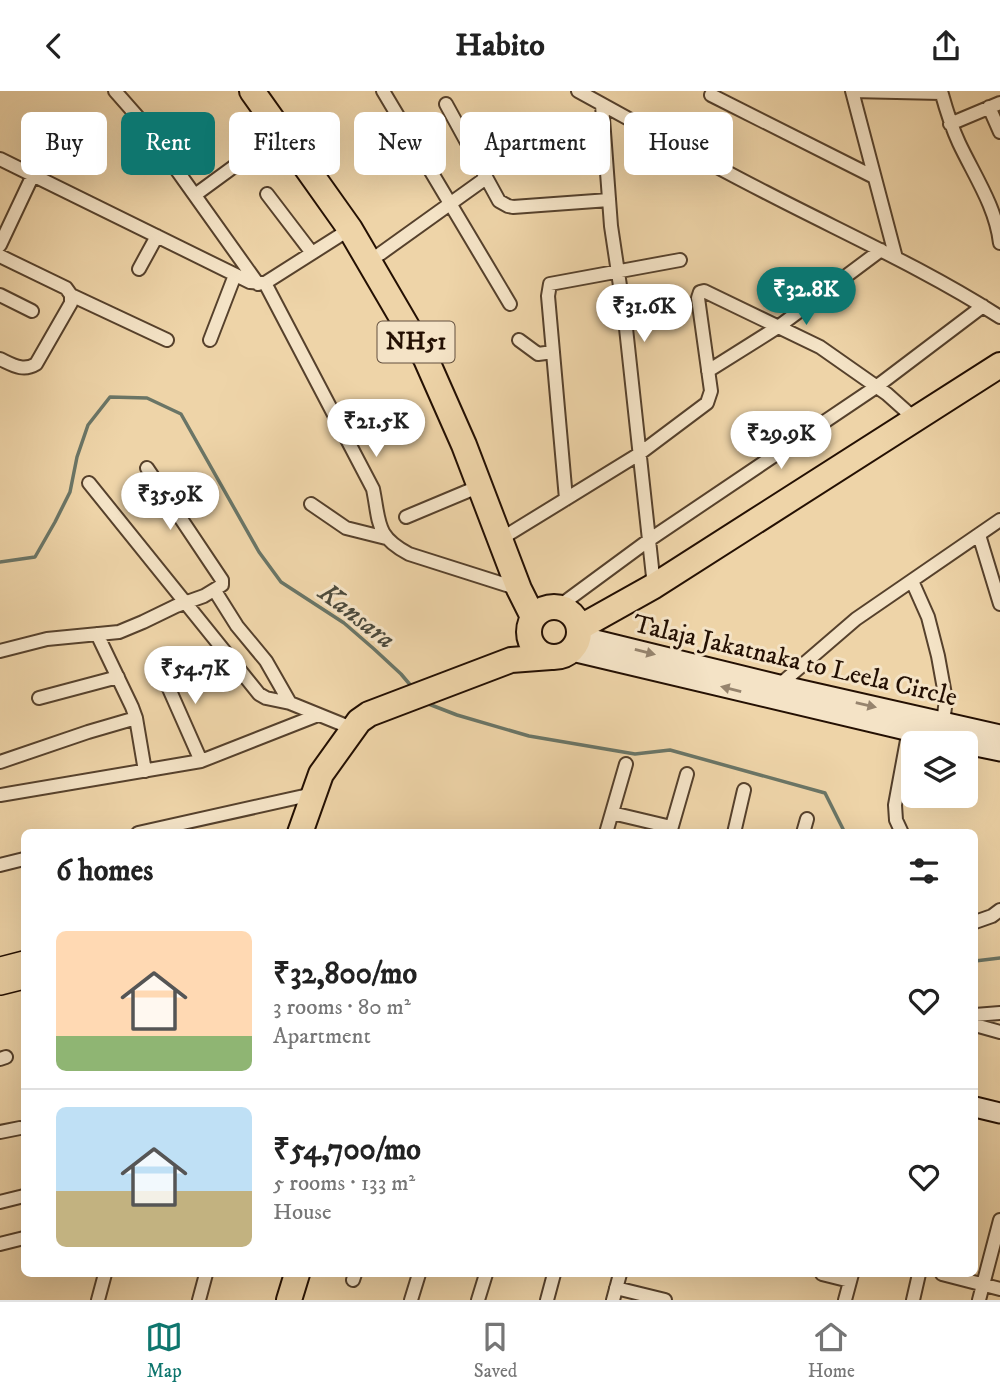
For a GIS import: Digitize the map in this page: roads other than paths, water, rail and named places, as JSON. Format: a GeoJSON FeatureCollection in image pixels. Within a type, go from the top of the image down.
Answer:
{"type":"FeatureCollection","features":[{"type":"Feature","properties":{"kind":"highway","name":"NH51"},"geometry":{"type":"LineString","coordinates":[[252,91],[267,112]]}},
{"type":"Feature","properties":{"kind":"highway","name":"NH51"},"geometry":{"type":"LineString","coordinates":[[268,91],[380,254],[451,389],[540,617],[532,645],[540,653],[570,643],[576,619],[569,611],[540,617]]}},
{"type":"Feature","properties":{"kind":"highway","name":"NH51"},"geometry":{"type":"LineString","coordinates":[[312,175],[350,229],[426,359],[464,445],[519,590],[540,617]]}},
{"type":"Feature","properties":{"kind":"highway"},"geometry":{"type":"LineString","coordinates":[[301,829],[321,774],[361,722],[509,661],[570,643],[654,586],[1000,365]]}},
{"type":"Feature","properties":{"kind":"highway"},"geometry":{"type":"LineString","coordinates":[[509,661],[540,617]]}},
{"type":"Feature","properties":{"kind":"highway"},"geometry":{"type":"LineString","coordinates":[[314,829],[336,755]]}},
{"type":"Feature","properties":{"kind":"highway"},"geometry":{"type":"LineString","coordinates":[[289,1300],[296,1277]]}},
{"type":"Feature","properties":{"kind":"highway"},"geometry":{"type":"LineString","coordinates":[[300,1300],[306,1277]]}},
{"type":"Feature","properties":{"kind":"main road","name":"Talaja Jakatnaka to Leela Circle"},"geometry":{"type":"LineString","coordinates":[[570,643],[910,723],[931,731]]}},
{"type":"Feature","properties":{"kind":"main road","name":"Talaja Jakatnaka to Leela Circle"},"geometry":{"type":"LineString","coordinates":[[910,723],[943,722],[1000,735]]}},
{"type":"Feature","properties":{"kind":"main road","name":"Talaja Jakatnaka to Leela Circle"},"geometry":{"type":"LineString","coordinates":[[978,747],[1000,751]]}},
{"type":"Feature","properties":{"kind":"main road"},"geometry":{"type":"LineString","coordinates":[[0,968],[21,963]]}},
{"type":"Feature","properties":{"kind":"main road"},"geometry":{"type":"LineString","coordinates":[[0,984],[21,979]]}},
{"type":"Feature","properties":{"kind":"main road"},"geometry":{"type":"LineString","coordinates":[[978,1108],[1000,1113]]}},
{"type":"Feature","properties":{"kind":"street"},"geometry":{"type":"LineString","coordinates":[[115,91],[144,124],[262,283],[373,489],[380,526],[386,538],[409,554],[519,590]]}},
{"type":"Feature","properties":{"kind":"street"},"geometry":{"type":"LineString","coordinates":[[383,91],[510,304]]}},
{"type":"Feature","properties":{"kind":"street"},"geometry":{"type":"LineString","coordinates":[[578,91],[765,192],[960,291],[1000,317]]}},
{"type":"Feature","properties":{"kind":"street"},"geometry":{"type":"LineString","coordinates":[[895,257],[852,91],[941,92],[950,124],[998,220],[1000,243]]}},
{"type":"Feature","properties":{"kind":"street"},"geometry":{"type":"LineString","coordinates":[[711,95],[874,177]]}},
{"type":"Feature","properties":{"kind":"street"},"geometry":{"type":"LineString","coordinates":[[446,104],[499,201],[508,206],[609,200]]}},
{"type":"Feature","properties":{"kind":"street"},"geometry":{"type":"LineString","coordinates":[[602,105],[611,226],[625,319],[654,586]]}},
{"type":"Feature","properties":{"kind":"street"},"geometry":{"type":"LineString","coordinates":[[950,124],[995,105],[1000,132]]}},
{"type":"Feature","properties":{"kind":"street"},"geometry":{"type":"LineString","coordinates":[[0,159],[21,169]]}},
{"type":"Feature","properties":{"kind":"street"},"geometry":{"type":"LineString","coordinates":[[195,195],[229,170]]}},
{"type":"Feature","properties":{"kind":"street"},"geometry":{"type":"LineString","coordinates":[[0,245],[33,175],[250,282],[262,283],[350,229]]}},
{"type":"Feature","properties":{"kind":"street"},"geometry":{"type":"LineString","coordinates":[[380,254],[486,177]]}},
{"type":"Feature","properties":{"kind":"street"},"geometry":{"type":"LineString","coordinates":[[267,194],[312,253]]}},
{"type":"Feature","properties":{"kind":"street"},"geometry":{"type":"LineString","coordinates":[[139,269],[157,236]]}},
{"type":"Feature","properties":{"kind":"street"},"geometry":{"type":"LineString","coordinates":[[708,371],[778,327],[881,250]]}},
{"type":"Feature","properties":{"kind":"street"},"geometry":{"type":"LineString","coordinates":[[0,256],[66,288],[71,295],[167,339]]}},
{"type":"Feature","properties":{"kind":"street"},"geometry":{"type":"LineString","coordinates":[[566,499],[548,296],[551,284],[680,260]]}},
{"type":"Feature","properties":{"kind":"street"},"geometry":{"type":"LineString","coordinates":[[210,340],[235,275]]}},
{"type":"Feature","properties":{"kind":"street"},"geometry":{"type":"LineString","coordinates":[[509,534],[639,454],[708,403],[711,391],[699,292],[704,291],[820,347],[915,419]]}},
{"type":"Feature","properties":{"kind":"street"},"geometry":{"type":"LineString","coordinates":[[0,295],[32,311]]}},
{"type":"Feature","properties":{"kind":"street"},"geometry":{"type":"LineString","coordinates":[[0,359],[21,368],[36,364],[71,303],[71,295]]}},
{"type":"Feature","properties":{"kind":"street"},"geometry":{"type":"LineString","coordinates":[[540,617],[876,387],[984,306]]}},
{"type":"Feature","properties":{"kind":"street"},"geometry":{"type":"LineString","coordinates":[[519,340],[538,354],[553,352]]}},
{"type":"Feature","properties":{"kind":"street"},"geometry":{"type":"LineString","coordinates":[[0,651],[47,639],[119,632],[215,591],[222,585],[222,580],[147,468]]}},
{"type":"Feature","properties":{"kind":"street"},"geometry":{"type":"LineString","coordinates":[[89,483],[259,694],[318,715],[361,722]]}},
{"type":"Feature","properties":{"kind":"street"},"geometry":{"type":"LineString","coordinates":[[406,517],[480,486]]}},
{"type":"Feature","properties":{"kind":"street"},"geometry":{"type":"LineString","coordinates":[[311,504],[346,528],[386,538]]}},
{"type":"Feature","properties":{"kind":"street"},"geometry":{"type":"LineString","coordinates":[[772,691],[856,619],[1000,520]]}},
{"type":"Feature","properties":{"kind":"street"},"geometry":{"type":"LineString","coordinates":[[979,535],[1000,604]]}},
{"type":"Feature","properties":{"kind":"street"},"geometry":{"type":"LineString","coordinates":[[912,580],[928,617],[937,656],[946,701],[943,722]]}},
{"type":"Feature","properties":{"kind":"street"},"geometry":{"type":"LineString","coordinates":[[215,591],[237,626],[263,656],[290,703]]}},
{"type":"Feature","properties":{"kind":"street"},"geometry":{"type":"LineString","coordinates":[[97,634],[136,718],[145,771]]}},
{"type":"Feature","properties":{"kind":"street"},"geometry":{"type":"LineString","coordinates":[[159,666],[201,761]]}},
{"type":"Feature","properties":{"kind":"street"},"geometry":{"type":"LineString","coordinates":[[39,698],[118,677]]}},
{"type":"Feature","properties":{"kind":"street"},"geometry":{"type":"LineString","coordinates":[[0,795],[201,761],[318,715]]}},
{"type":"Feature","properties":{"kind":"street"},"geometry":{"type":"LineString","coordinates":[[0,762],[136,718]]}},
{"type":"Feature","properties":{"kind":"street"},"geometry":{"type":"LineString","coordinates":[[900,829],[896,820],[895,805],[910,723]]}},
{"type":"Feature","properties":{"kind":"street"},"geometry":{"type":"LineString","coordinates":[[607,829],[626,764]]}},
{"type":"Feature","properties":{"kind":"street"},"geometry":{"type":"LineString","coordinates":[[671,829],[687,774]]}},
{"type":"Feature","properties":{"kind":"street"},"geometry":{"type":"LineString","coordinates":[[735,829],[744,790]]}},
{"type":"Feature","properties":{"kind":"street"},"geometry":{"type":"LineString","coordinates":[[156,829],[313,794]]}},
{"type":"Feature","properties":{"kind":"street"},"geometry":{"type":"LineString","coordinates":[[612,813],[668,829]]}},
{"type":"Feature","properties":{"kind":"street"},"geometry":{"type":"LineString","coordinates":[[804,829],[807,819]]}},
{"type":"Feature","properties":{"kind":"street"},"geometry":{"type":"LineString","coordinates":[[0,866],[21,860]]}},
{"type":"Feature","properties":{"kind":"street"},"geometry":{"type":"LineString","coordinates":[[978,921],[1000,911]]}},
{"type":"Feature","properties":{"kind":"street"},"geometry":{"type":"LineString","coordinates":[[978,1015],[1000,1013]]}},
{"type":"Feature","properties":{"kind":"street"},"geometry":{"type":"LineString","coordinates":[[978,1026],[1000,1032]]}},
{"type":"Feature","properties":{"kind":"street"},"geometry":{"type":"LineString","coordinates":[[0,1132],[20,1128]]}},
{"type":"Feature","properties":{"kind":"street"},"geometry":{"type":"LineString","coordinates":[[0,1202],[21,1197]]}},
{"type":"Feature","properties":{"kind":"street"},"geometry":{"type":"LineString","coordinates":[[979,1300],[1000,1220]]}},
{"type":"Feature","properties":{"kind":"street"},"geometry":{"type":"LineString","coordinates":[[0,1244],[21,1239]]}},
{"type":"Feature","properties":{"kind":"street"},"geometry":{"type":"LineString","coordinates":[[98,1300],[103,1277]]}},
{"type":"Feature","properties":{"kind":"street"},"geometry":{"type":"LineString","coordinates":[[199,1300],[205,1277]]}},
{"type":"Feature","properties":{"kind":"street"},"geometry":{"type":"LineString","coordinates":[[411,1300],[418,1277]]}},
{"type":"Feature","properties":{"kind":"street"},"geometry":{"type":"LineString","coordinates":[[478,1300],[485,1277]]}},
{"type":"Feature","properties":{"kind":"street"},"geometry":{"type":"LineString","coordinates":[[547,1300],[554,1277]]}},
{"type":"Feature","properties":{"kind":"street"},"geometry":{"type":"LineString","coordinates":[[619,1277],[614,1294],[665,1300]]}},
{"type":"Feature","properties":{"kind":"street"},"geometry":{"type":"LineString","coordinates":[[845,1300],[851,1277]]}},
{"type":"Feature","properties":{"kind":"street"},"geometry":{"type":"LineString","coordinates":[[913,1300],[918,1277]]}},
{"type":"Feature","properties":{"kind":"street"},"geometry":{"type":"LineString","coordinates":[[953,1277],[1000,1289]]}},
{"type":"Feature","properties":{"kind":"waterway","name":"Kansara"},"geometry":{"type":"LineString","coordinates":[[0,562],[35,557],[70,492],[77,457],[88,425],[110,397],[147,398],[181,414],[259,552],[281,582],[344,623],[412,687]]}},
{"type":"Feature","properties":{"kind":"waterway","name":"Kansara"},"geometry":{"type":"LineString","coordinates":[[426,703],[529,736],[635,754],[670,750],[825,793],[843,829]]}},
{"type":"Feature","properties":{"kind":"waterway","name":"Kansara"},"geometry":{"type":"LineString","coordinates":[[978,961],[1000,958]]}}]}
